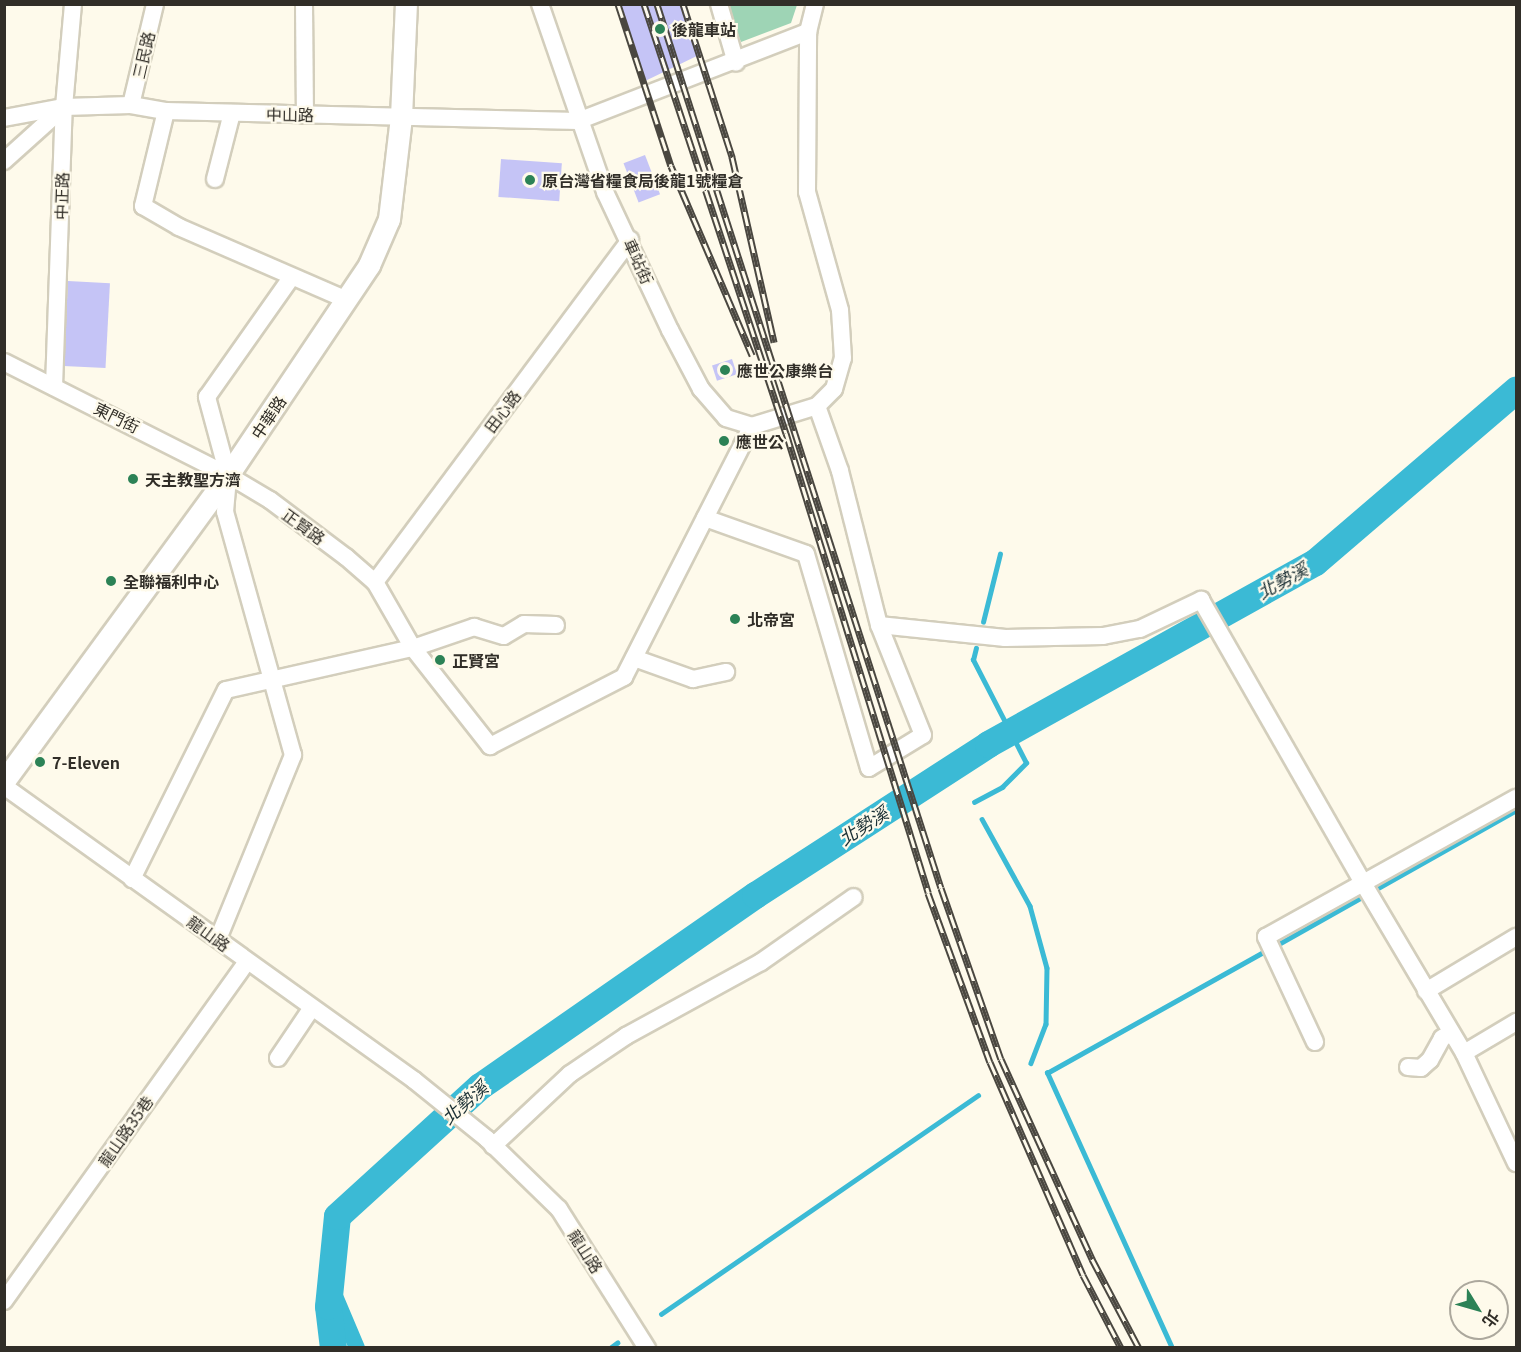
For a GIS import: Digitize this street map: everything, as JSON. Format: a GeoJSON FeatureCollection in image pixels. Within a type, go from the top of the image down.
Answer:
{"type":"FeatureCollection","features":[{"type":"Feature","properties":{"kind":"main road","name":"中華路"},"geometry":{"type":"LineString","coordinates":[[4,781],[228,476],[369,265],[389,219],[401,117],[406,4]]}},
{"type":"Feature","properties":{"kind":"street","name":"中正路"},"geometry":{"type":"LineString","coordinates":[[54,387],[64,107],[73,4]]}},
{"type":"Feature","properties":{"kind":"street","name":"三民路"},"geometry":{"type":"LineString","coordinates":[[131,105],[155,4]]}},
{"type":"Feature","properties":{"kind":"street"},"geometry":{"type":"LineString","coordinates":[[304,4],[305,115]]}},
{"type":"Feature","properties":{"kind":"street","name":"車站街"},"geometry":{"type":"LineString","coordinates":[[540,4],[578,121],[605,192],[701,388],[726,418],[752,426]]}},
{"type":"Feature","properties":{"kind":"street"},"geometry":{"type":"LineString","coordinates":[[719,4],[736,63]]}},
{"type":"Feature","properties":{"kind":"street"},"geometry":{"type":"LineString","coordinates":[[375,582],[413,648],[490,746],[624,677],[752,426],[817,406],[834,389],[843,358],[840,310],[807,192],[808,32],[815,4]]}},
{"type":"Feature","properties":{"kind":"street"},"geometry":{"type":"LineString","coordinates":[[578,121],[736,63],[808,32]]}},
{"type":"Feature","properties":{"kind":"street","name":"中山路"},"geometry":{"type":"LineString","coordinates":[[4,118],[64,107],[131,105],[166,111],[578,121]]}},
{"type":"Feature","properties":{"kind":"street"},"geometry":{"type":"LineString","coordinates":[[4,161],[64,107]]}},
{"type":"Feature","properties":{"kind":"street"},"geometry":{"type":"LineString","coordinates":[[166,111],[143,206],[291,278],[347,300]]}},
{"type":"Feature","properties":{"kind":"street"},"geometry":{"type":"LineString","coordinates":[[215,179],[232,113]]}},
{"type":"Feature","properties":{"kind":"street","name":"田心路"},"geometry":{"type":"LineString","coordinates":[[375,582],[630,240]]}},
{"type":"Feature","properties":{"kind":"street"},"geometry":{"type":"LineString","coordinates":[[218,939],[292,755],[225,512],[228,476],[207,397],[291,278]]}},
{"type":"Feature","properties":{"kind":"street","name":"東門街"},"geometry":{"type":"LineString","coordinates":[[4,362],[228,476]]}},
{"type":"Feature","properties":{"kind":"street"},"geometry":{"type":"LineString","coordinates":[[705,518],[806,554],[869,768],[923,735],[879,625],[840,471],[817,406]]}},
{"type":"Feature","properties":{"kind":"street","name":"正賢路"},"geometry":{"type":"LineString","coordinates":[[228,476],[270,500],[375,582]]}},
{"type":"Feature","properties":{"kind":"street"},"geometry":{"type":"LineString","coordinates":[[879,625],[1005,638],[1103,636],[1140,629],[1201,600],[1367,890],[1464,1053],[1516,1163]]}},
{"type":"Feature","properties":{"kind":"street"},"geometry":{"type":"LineString","coordinates":[[132,879],[226,690],[272,682],[413,648],[474,627],[504,636],[524,624],[556,625]]}},
{"type":"Feature","properties":{"kind":"street"},"geometry":{"type":"LineString","coordinates":[[634,658],[693,679],[726,672]]}},
{"type":"Feature","properties":{"kind":"street","name":"龍山路"},"geometry":{"type":"LineString","coordinates":[[4,786],[218,939],[311,1009],[414,1080],[490,1142],[559,1209],[642,1345]]}},
{"type":"Feature","properties":{"kind":"street"},"geometry":{"type":"LineString","coordinates":[[1315,1042],[1266,937],[1367,890],[1516,798]]}},
{"type":"Feature","properties":{"kind":"street"},"geometry":{"type":"LineString","coordinates":[[490,1142],[579,1068],[626,1036],[761,962],[854,897]]}},
{"type":"Feature","properties":{"kind":"street"},"geometry":{"type":"LineString","coordinates":[[1426,991],[1516,937]]}},
{"type":"Feature","properties":{"kind":"street","name":"龍山路35巷"},"geometry":{"type":"LineString","coordinates":[[4,1301],[247,962]]}},
{"type":"Feature","properties":{"kind":"street"},"geometry":{"type":"LineString","coordinates":[[278,1058],[311,1009]]}},
{"type":"Feature","properties":{"kind":"street"},"geometry":{"type":"LineString","coordinates":[[1464,1053],[1516,1022]]}},
{"type":"Feature","properties":{"kind":"street"},"geometry":{"type":"LineString","coordinates":[[1408,1067],[1421,1068],[1430,1060],[1442,1038],[1451,1033]]}},
{"type":"Feature","properties":{"kind":"green space"},"geometry":{"type":"Polygon","coordinates":[[[726,5],[797,5],[791,23],[741,42],[726,5]]]}},
{"type":"Feature","properties":{"kind":"building","name":"後龍車站"},"geometry":{"type":"Polygon","coordinates":[[[619,4],[685,4],[701,54],[643,82],[619,4]]]}},
{"type":"Feature","properties":{"kind":"building"},"geometry":{"type":"Polygon","coordinates":[[[645,155],[660,194],[639,202],[624,163],[645,155]]]}},
{"type":"Feature","properties":{"kind":"building","name":"原台灣省糧食局後龍1號糧倉"},"geometry":{"type":"Polygon","coordinates":[[[501,159],[562,163],[559,201],[498,197],[501,159]]]}},
{"type":"Feature","properties":{"kind":"building"},"geometry":{"type":"Polygon","coordinates":[[[68,281],[110,283],[105,368],[64,366],[68,281]]]}},
{"type":"Feature","properties":{"kind":"building","name":"應世公康樂台"},"geometry":{"type":"Polygon","coordinates":[[[732,359],[737,374],[717,381],[712,365],[732,359]]]}},
{"type":"Feature","properties":{"kind":"waterway","name":"北勢溪"},"geometry":{"type":"LineString","coordinates":[[333,1348],[328,1306],[337,1216],[480,1086],[755,895],[988,744],[1315,562],[1516,390]]}},
{"type":"Feature","properties":{"kind":"waterway"},"geometry":{"type":"LineString","coordinates":[[983,622],[1000,554]]}},
{"type":"Feature","properties":{"kind":"waterway","name":"北勢溪"},"geometry":{"type":"LineString","coordinates":[[974,802],[1002,787],[1026,763],[973,660],[976,648]]}},
{"type":"Feature","properties":{"kind":"waterway"},"geometry":{"type":"LineString","coordinates":[[1275,946],[1516,810]]}},
{"type":"Feature","properties":{"kind":"waterway"},"geometry":{"type":"LineString","coordinates":[[982,819],[1030,906],[1047,968],[1046,1024],[1031,1063]]}},
{"type":"Feature","properties":{"kind":"waterway"},"geometry":{"type":"LineString","coordinates":[[1171,1346],[1047,1073],[1267,950]]}},
{"type":"Feature","properties":{"kind":"waterway"},"geometry":{"type":"LineString","coordinates":[[661,1314],[978,1095]]}},
{"type":"Feature","properties":{"kind":"waterway"},"geometry":{"type":"LineString","coordinates":[[330,1284],[357,1348]]}},
{"type":"Feature","properties":{"kind":"waterway"},"geometry":{"type":"LineString","coordinates":[[610,1348],[617,1343]]}},
{"type":"Feature","properties":{"kind":"railway"},"geometry":{"type":"LineString","coordinates":[[618,4],[671,166],[752,355]]}},
{"type":"Feature","properties":{"kind":"railway"},"geometry":{"type":"LineString","coordinates":[[644,4],[786,433],[928,893],[990,1062],[1083,1275],[1121,1348]]}},
{"type":"Feature","properties":{"kind":"railway"},"geometry":{"type":"LineString","coordinates":[[657,4],[941,888],[1001,1059],[1092,1259],[1139,1348]]}},
{"type":"Feature","properties":{"kind":"railway"},"geometry":{"type":"LineString","coordinates":[[683,4],[732,157],[774,342]]}},
{"type":"Feature","properties":{"kind":"place","name":"後龍車站"},"geometry":{"type":"Point","coordinates":[660,29]}},
{"type":"Feature","properties":{"kind":"place","name":"原台灣省糧食局後龍1號糧倉"},"geometry":{"type":"Point","coordinates":[530,180]}},
{"type":"Feature","properties":{"kind":"place","name":"應世公康樂台"},"geometry":{"type":"Point","coordinates":[725,370]}},
{"type":"Feature","properties":{"kind":"place","name":"應世公"},"geometry":{"type":"Point","coordinates":[724,441]}},
{"type":"Feature","properties":{"kind":"place","name":"天主教聖方濟"},"geometry":{"type":"Point","coordinates":[133,479]}},
{"type":"Feature","properties":{"kind":"place","name":"全聯福利中心"},"geometry":{"type":"Point","coordinates":[111,581]}},
{"type":"Feature","properties":{"kind":"place","name":"北帝宮"},"geometry":{"type":"Point","coordinates":[735,619]}},
{"type":"Feature","properties":{"kind":"place","name":"正賢宮"},"geometry":{"type":"Point","coordinates":[440,660]}},
{"type":"Feature","properties":{"kind":"place","name":"7-Eleven"},"geometry":{"type":"Point","coordinates":[40,762]}}]}
